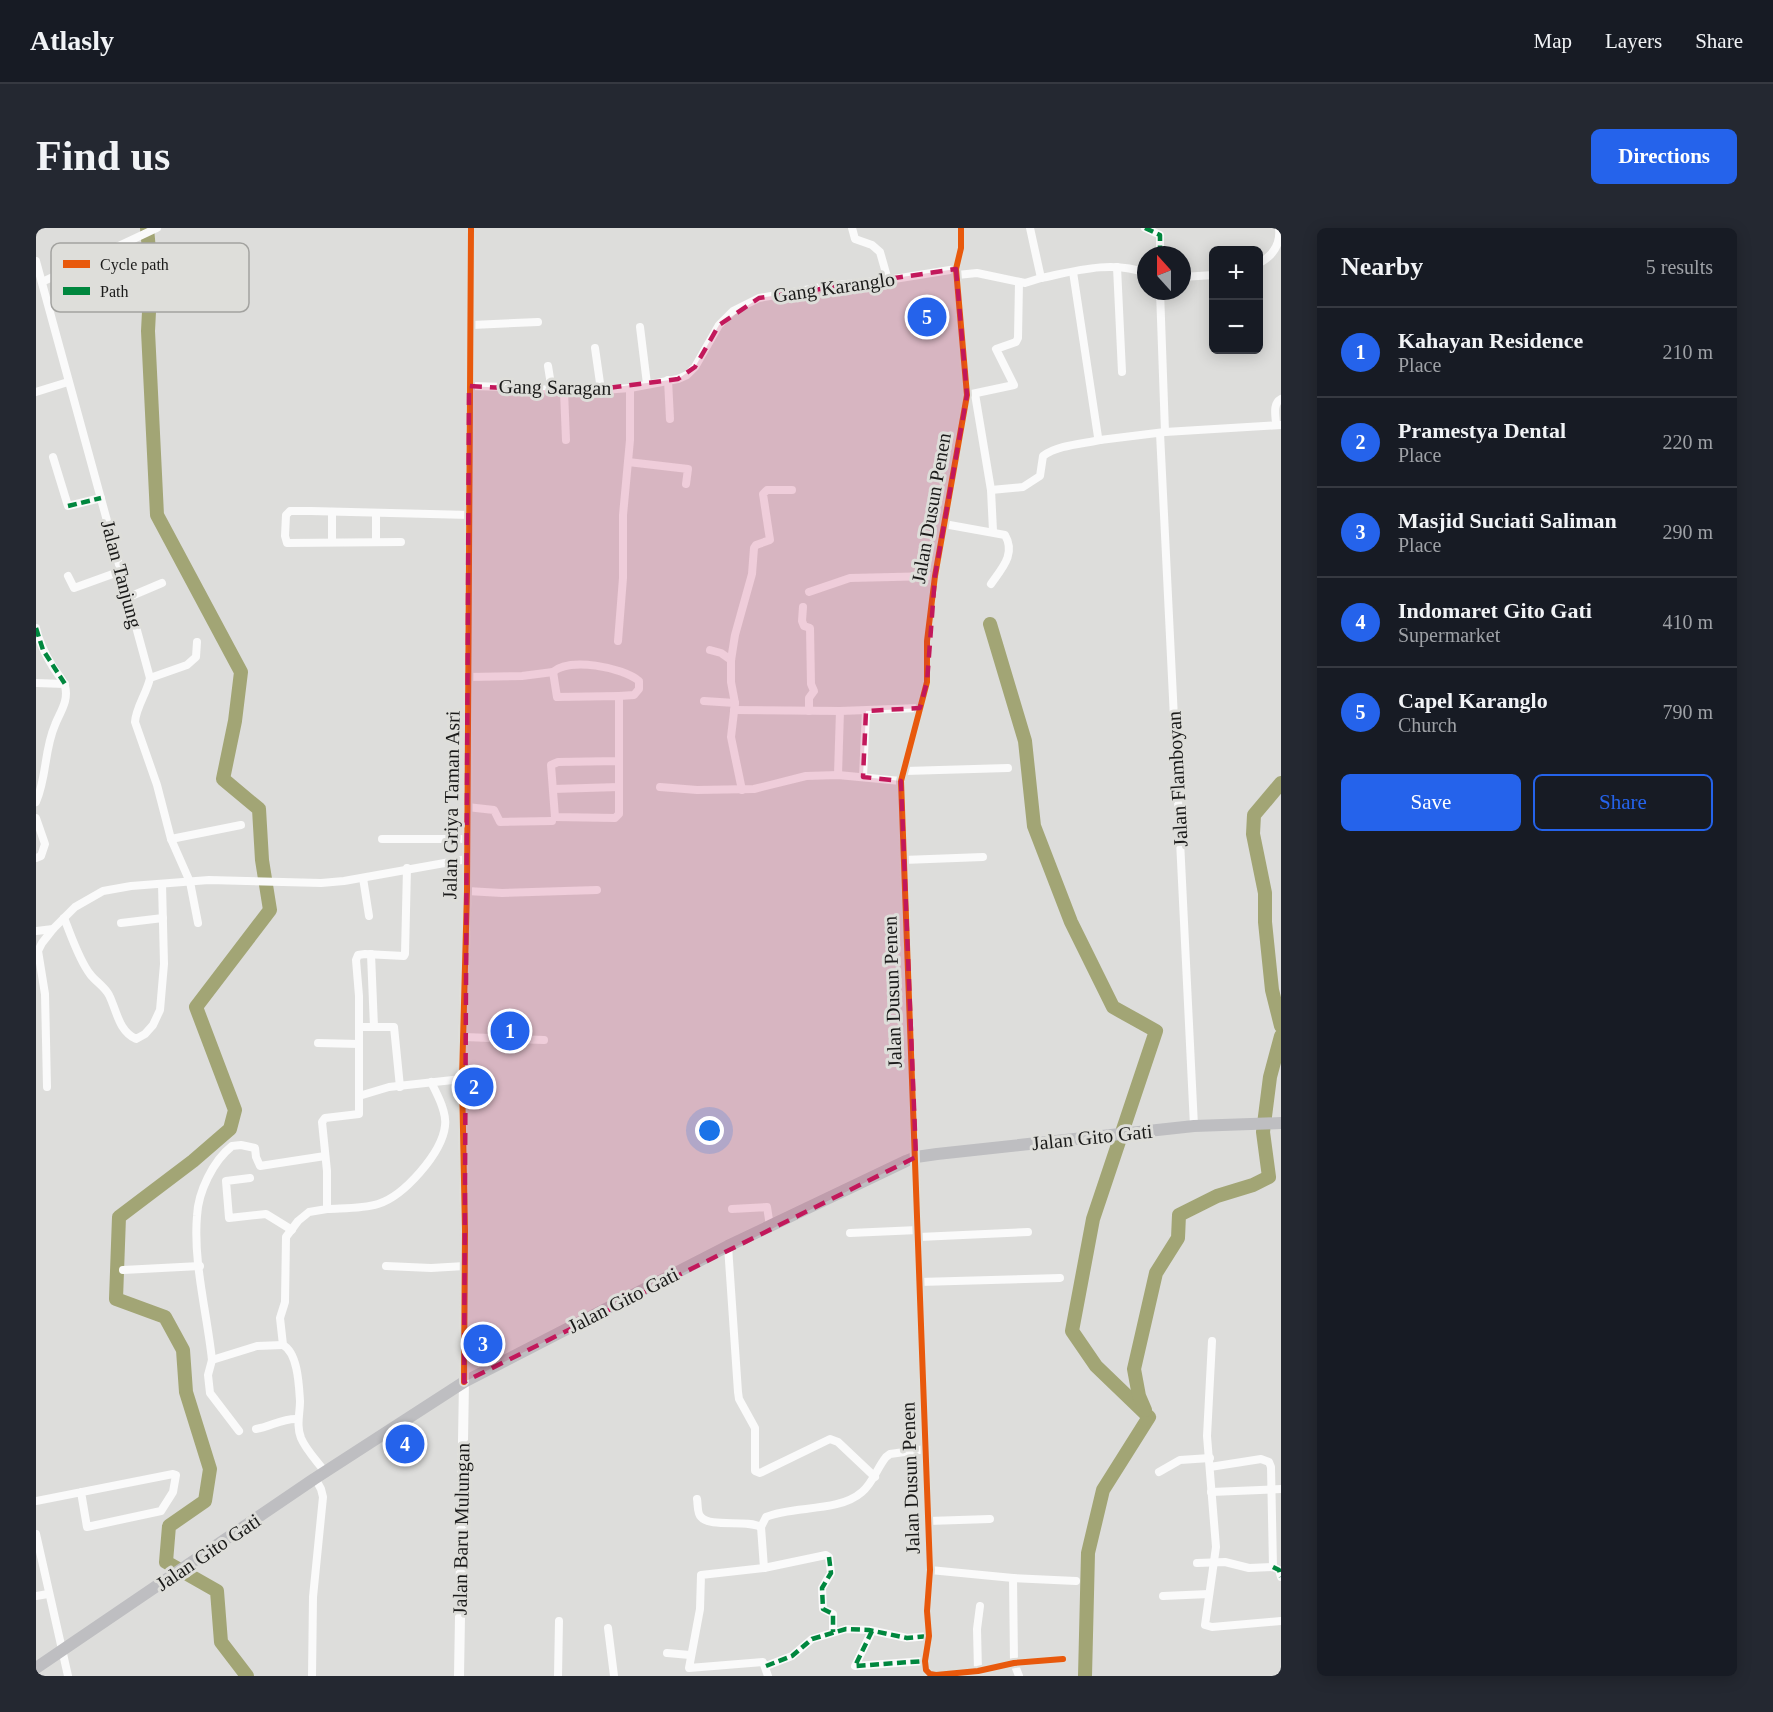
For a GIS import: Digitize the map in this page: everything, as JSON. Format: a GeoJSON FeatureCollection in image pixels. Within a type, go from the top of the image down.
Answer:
{"type":"FeatureCollection","features":[{"type":"Feature","properties":{"kind":"main road","name":"Jalan Gito Gati"},"geometry":{"type":"LineString","coordinates":[[36,1668],[320,1475],[464,1382],[728,1246],[916,1156],[1194,1126],[1281,1123]]}},
{"type":"Feature","properties":{"kind":"main road","name":"Jalan Baru Mulungan"},"geometry":{"type":"LineString","coordinates":[[459,1676],[464,1382]]}},
{"type":"Feature","properties":{"kind":"street"},"geometry":{"type":"LineString","coordinates":[[125,243],[157,228]]}},
{"type":"Feature","properties":{"kind":"street","name":"Jalan Griya Taman Asri"},"geometry":{"type":"LineString","coordinates":[[464,1382],[462,1079],[467,891],[471,228]]}},
{"type":"Feature","properties":{"kind":"street"},"geometry":{"type":"LineString","coordinates":[[852,228],[855,239],[872,245],[880,252],[888,280]]}},
{"type":"Feature","properties":{"kind":"street","name":"Jalan Dusun Penen"},"geometry":{"type":"LineString","coordinates":[[925,1660],[929,1636],[927,1611],[930,1570],[901,781],[927,682],[927,641],[935,576],[971,395],[957,272],[961,248],[961,228]]}},
{"type":"Feature","properties":{"kind":"street"},"geometry":{"type":"LineString","coordinates":[[1030,228],[1041,278]]}},
{"type":"Feature","properties":{"kind":"street"},"geometry":{"type":"LineString","coordinates":[[1145,228],[1160,235],[1160,246]]}},
{"type":"Feature","properties":{"kind":"street"},"geometry":{"type":"LineString","coordinates":[[1263,261],[1274,253],[1280,242],[1279,228]]}},
{"type":"Feature","properties":{"kind":"street","name":"Jalan Tanjung"},"geometry":{"type":"LineString","coordinates":[[36,261],[150,678]]}},
{"type":"Feature","properties":{"kind":"street"},"geometry":{"type":"LineString","coordinates":[[993,531],[991,490],[971,395],[1012,386],[996,349],[1016,342],[1018,338],[1019,282],[1025,283],[1103,267],[1137,270]]}},
{"type":"Feature","properties":{"kind":"street"},"geometry":{"type":"LineString","coordinates":[[1117,267],[1122,372]]}},
{"type":"Feature","properties":{"kind":"street","name":"Gang Karanglo"},"geometry":{"type":"LineString","coordinates":[[719,325],[733,311],[759,298],[827,286],[957,272],[998,276],[1019,282]]}},
{"type":"Feature","properties":{"kind":"street"},"geometry":{"type":"LineString","coordinates":[[1073,272],[1100,440]]}},
{"type":"Feature","properties":{"kind":"street"},"geometry":{"type":"LineString","coordinates":[[1191,276],[1209,275]]}},
{"type":"Feature","properties":{"kind":"street"},"geometry":{"type":"LineString","coordinates":[[42,282],[51,278]]}},
{"type":"Feature","properties":{"kind":"street","name":"Jalan Flamboyan"},"geometry":{"type":"LineString","coordinates":[[1160,300],[1163,433],[1194,1126]]}},
{"type":"Feature","properties":{"kind":"street"},"geometry":{"type":"LineString","coordinates":[[472,325],[538,322]]}},
{"type":"Feature","properties":{"kind":"street","name":"Gang Saragan"},"geometry":{"type":"LineString","coordinates":[[469,386],[552,391],[601,390],[678,379],[687,375],[695,367],[719,325]]}},
{"type":"Feature","properties":{"kind":"street"},"geometry":{"type":"LineString","coordinates":[[640,327],[647,384]]}},
{"type":"Feature","properties":{"kind":"street"},"geometry":{"type":"LineString","coordinates":[[595,348],[601,390]]}},
{"type":"Feature","properties":{"kind":"street"},"geometry":{"type":"LineString","coordinates":[[548,366],[552,391]]}},
{"type":"Feature","properties":{"kind":"street"},"geometry":{"type":"LineString","coordinates":[[668,380],[670,419]]}},
{"type":"Feature","properties":{"kind":"street"},"geometry":{"type":"LineString","coordinates":[[36,392],[68,382]]}},
{"type":"Feature","properties":{"kind":"street"},"geometry":{"type":"LineString","coordinates":[[618,641],[623,578],[623,515],[630,440],[630,387]]}},
{"type":"Feature","properties":{"kind":"street"},"geometry":{"type":"LineString","coordinates":[[564,391],[566,440]]}},
{"type":"Feature","properties":{"kind":"street"},"geometry":{"type":"LineString","coordinates":[[991,490],[1023,487],[1040,476],[1045,454],[1054,450],[1100,440],[1278,425],[1275,406],[1281,399]]}},
{"type":"Feature","properties":{"kind":"street"},"geometry":{"type":"LineString","coordinates":[[53,457],[68,506],[101,498]]}},
{"type":"Feature","properties":{"kind":"street"},"geometry":{"type":"LineString","coordinates":[[628,462],[688,469],[686,484]]}},
{"type":"Feature","properties":{"kind":"street"},"geometry":{"type":"LineString","coordinates":[[742,790],[731,737],[735,706],[731,682],[731,660],[735,635],[752,574],[754,548],[770,540],[763,494],[767,490],[792,490]]}},
{"type":"Feature","properties":{"kind":"street"},"geometry":{"type":"LineString","coordinates":[[401,542],[287,543],[286,515],[290,511],[470,515]]}},
{"type":"Feature","properties":{"kind":"street"},"geometry":{"type":"LineString","coordinates":[[332,513],[332,542]]}},
{"type":"Feature","properties":{"kind":"street"},"geometry":{"type":"LineString","coordinates":[[376,514],[376,542]]}},
{"type":"Feature","properties":{"kind":"street"},"geometry":{"type":"LineString","coordinates":[[944,524],[993,531],[1005,535],[1010,550],[1008,558],[991,584]]}},
{"type":"Feature","properties":{"kind":"street"},"geometry":{"type":"LineString","coordinates":[[68,576],[74,588],[122,571]]}},
{"type":"Feature","properties":{"kind":"street"},"geometry":{"type":"LineString","coordinates":[[809,592],[850,578],[935,576]]}},
{"type":"Feature","properties":{"kind":"street"},"geometry":{"type":"LineString","coordinates":[[129,597],[162,583]]}},
{"type":"Feature","properties":{"kind":"street"},"geometry":{"type":"LineString","coordinates":[[803,607],[802,621],[804,626],[810,628],[811,684],[814,691],[809,698],[809,711]]}},
{"type":"Feature","properties":{"kind":"street"},"geometry":{"type":"LineString","coordinates":[[36,628],[43,650],[65,684],[65,705],[54,726],[45,763],[44,778],[36,802]]}},
{"type":"Feature","properties":{"kind":"street"},"geometry":{"type":"LineString","coordinates":[[197,642],[196,657],[187,665],[150,678],[148,690],[136,713],[135,722],[150,762],[171,839],[190,882],[198,923]]}},
{"type":"Feature","properties":{"kind":"street"},"geometry":{"type":"LineString","coordinates":[[710,650],[721,653],[731,660]]}},
{"type":"Feature","properties":{"kind":"street"},"geometry":{"type":"LineString","coordinates":[[469,677],[522,676],[553,672],[566,667],[596,665],[618,669],[633,676],[639,681],[639,689],[634,694],[619,696],[557,697],[553,672]]}},
{"type":"Feature","properties":{"kind":"street"},"geometry":{"type":"LineString","coordinates":[[36,683],[65,684]]}},
{"type":"Feature","properties":{"kind":"street"},"geometry":{"type":"LineString","coordinates":[[618,761],[555,762],[551,767],[555,817],[615,818],[619,812],[619,696]]}},
{"type":"Feature","properties":{"kind":"street"},"geometry":{"type":"LineString","coordinates":[[704,701],[735,706],[809,711],[920,708]]}},
{"type":"Feature","properties":{"kind":"street"},"geometry":{"type":"LineString","coordinates":[[838,775],[840,711]]}},
{"type":"Feature","properties":{"kind":"street"},"geometry":{"type":"LineString","coordinates":[[863,777],[866,711]]}},
{"type":"Feature","properties":{"kind":"street"},"geometry":{"type":"LineString","coordinates":[[905,771],[1008,768]]}},
{"type":"Feature","properties":{"kind":"street"},"geometry":{"type":"LineString","coordinates":[[660,787],[742,790],[768,787],[796,777],[838,775],[901,781]]}},
{"type":"Feature","properties":{"kind":"street"},"geometry":{"type":"LineString","coordinates":[[553,789],[619,787]]}},
{"type":"Feature","properties":{"kind":"street"},"geometry":{"type":"LineString","coordinates":[[467,807],[494,810],[500,822],[552,821]]}},
{"type":"Feature","properties":{"kind":"street"},"geometry":{"type":"LineString","coordinates":[[36,818],[45,850],[41,856],[36,858]]}},
{"type":"Feature","properties":{"kind":"street"},"geometry":{"type":"LineString","coordinates":[[171,839],[241,825]]}},
{"type":"Feature","properties":{"kind":"street"},"geometry":{"type":"LineString","coordinates":[[382,839],[466,839]]}},
{"type":"Feature","properties":{"kind":"street"},"geometry":{"type":"LineString","coordinates":[[903,860],[983,857]]}},
{"type":"Feature","properties":{"kind":"street"},"geometry":{"type":"LineString","coordinates":[[47,1087],[45,994],[38,951],[53,929],[80,903],[103,891],[131,886],[236,879],[321,883],[363,878],[407,868],[467,859]]}},
{"type":"Feature","properties":{"kind":"street"},"geometry":{"type":"LineString","coordinates":[[327,1209],[327,1172],[322,1122],[325,1118],[359,1114],[356,960],[358,956],[371,954],[404,956],[407,868]]}},
{"type":"Feature","properties":{"kind":"street"},"geometry":{"type":"LineString","coordinates":[[363,878],[369,916]]}},
{"type":"Feature","properties":{"kind":"street"},"geometry":{"type":"LineString","coordinates":[[64,918],[89,974],[104,987],[120,1023],[130,1036],[136,1039],[145,1034],[153,1025],[160,1010],[164,964],[162,884]]}},
{"type":"Feature","properties":{"kind":"street"},"geometry":{"type":"LineString","coordinates":[[467,891],[502,893],[597,890]]}},
{"type":"Feature","properties":{"kind":"street"},"geometry":{"type":"LineString","coordinates":[[121,924],[163,918]]}},
{"type":"Feature","properties":{"kind":"street"},"geometry":{"type":"LineString","coordinates":[[36,931],[53,929]]}},
{"type":"Feature","properties":{"kind":"street"},"geometry":{"type":"LineString","coordinates":[[371,954],[374,1027]]}},
{"type":"Feature","properties":{"kind":"street"},"geometry":{"type":"LineString","coordinates":[[358,1028],[393,1027],[395,1029],[400,1087]]}},
{"type":"Feature","properties":{"kind":"street"},"geometry":{"type":"LineString","coordinates":[[464,1037],[544,1040]]}},
{"type":"Feature","properties":{"kind":"street"},"geometry":{"type":"LineString","coordinates":[[318,1043],[359,1044]]}},
{"type":"Feature","properties":{"kind":"street"},"geometry":{"type":"LineString","coordinates":[[359,1096],[389,1087],[462,1079]]}},
{"type":"Feature","properties":{"kind":"street"},"geometry":{"type":"LineString","coordinates":[[283,1345],[280,1318],[285,1302],[286,1237],[298,1221],[309,1212],[375,1205],[397,1194],[414,1179],[439,1143],[446,1124],[431,1082]]}},
{"type":"Feature","properties":{"kind":"street"},"geometry":{"type":"LineString","coordinates":[[239,1431],[210,1393],[208,1375],[212,1360],[200,1266],[197,1215],[200,1197],[211,1172],[229,1148],[241,1145],[255,1148],[260,1166],[325,1156]]}},
{"type":"Feature","properties":{"kind":"street"},"geometry":{"type":"LineString","coordinates":[[250,1178],[226,1182],[229,1218],[266,1214],[292,1230]]}},
{"type":"Feature","properties":{"kind":"street"},"geometry":{"type":"LineString","coordinates":[[732,1209],[768,1207],[770,1226]]}},
{"type":"Feature","properties":{"kind":"street"},"geometry":{"type":"LineString","coordinates":[[850,1233],[1028,1232]]}},
{"type":"Feature","properties":{"kind":"street"},"geometry":{"type":"LineString","coordinates":[[728,1246],[738,1392],[739,1399],[755,1428],[755,1471],[760,1473],[830,1439],[838,1442],[875,1477]]}},
{"type":"Feature","properties":{"kind":"street"},"geometry":{"type":"LineString","coordinates":[[123,1270],[200,1266]]}},
{"type":"Feature","properties":{"kind":"street"},"geometry":{"type":"LineString","coordinates":[[386,1266],[431,1268],[465,1266]]}},
{"type":"Feature","properties":{"kind":"street"},"geometry":{"type":"LineString","coordinates":[[919,1282],[1060,1278]]}},
{"type":"Feature","properties":{"kind":"street"},"geometry":{"type":"LineString","coordinates":[[1212,1341],[1207,1436],[1216,1547],[1212,1562],[1205,1625],[1208,1627],[1281,1621]]}},
{"type":"Feature","properties":{"kind":"street"},"geometry":{"type":"LineString","coordinates":[[212,1360],[257,1346],[283,1345],[290,1351],[300,1400],[297,1419],[301,1438],[320,1475],[323,1497],[313,1597],[312,1676]]}},
{"type":"Feature","properties":{"kind":"street"},"geometry":{"type":"LineString","coordinates":[[256,1429],[289,1419],[297,1419]]}},
{"type":"Feature","properties":{"kind":"street"},"geometry":{"type":"LineString","coordinates":[[764,1568],[761,1527],[768,1515],[817,1509],[850,1499],[865,1490],[890,1454],[926,1449]]}},
{"type":"Feature","properties":{"kind":"street"},"geometry":{"type":"LineString","coordinates":[[1160,1472],[1180,1460],[1210,1458]]}},
{"type":"Feature","properties":{"kind":"street"},"geometry":{"type":"LineString","coordinates":[[1210,1467],[1265,1460],[1271,1467],[1273,1567]]}},
{"type":"Feature","properties":{"kind":"street"},"geometry":{"type":"LineString","coordinates":[[36,1501],[81,1492],[173,1474],[176,1475],[173,1492],[161,1511],[87,1527],[81,1492]]}},
{"type":"Feature","properties":{"kind":"street"},"geometry":{"type":"LineString","coordinates":[[1210,1492],[1281,1489]]}},
{"type":"Feature","properties":{"kind":"street"},"geometry":{"type":"LineString","coordinates":[[697,1499],[699,1515],[702,1518],[721,1523],[752,1523],[761,1527]]}},
{"type":"Feature","properties":{"kind":"street"},"geometry":{"type":"LineString","coordinates":[[928,1521],[990,1519]]}},
{"type":"Feature","properties":{"kind":"street"},"geometry":{"type":"LineString","coordinates":[[36,1534],[68,1676]]}},
{"type":"Feature","properties":{"kind":"street"},"geometry":{"type":"LineString","coordinates":[[768,1676],[763,1662],[688,1672],[700,1609],[700,1575],[764,1568],[826,1555],[830,1557],[831,1573],[822,1590],[823,1609],[833,1614],[833,1632]]}},
{"type":"Feature","properties":{"kind":"street"},"geometry":{"type":"LineString","coordinates":[[1197,1563],[1225,1562],[1249,1568],[1273,1567],[1279,1570],[1281,1577]]}},
{"type":"Feature","properties":{"kind":"street"},"geometry":{"type":"LineString","coordinates":[[930,1570],[1076,1581]]}},
{"type":"Feature","properties":{"kind":"street"},"geometry":{"type":"LineString","coordinates":[[1013,1578],[1014,1663],[1019,1676]]}},
{"type":"Feature","properties":{"kind":"street"},"geometry":{"type":"LineString","coordinates":[[36,1596],[48,1594]]}},
{"type":"Feature","properties":{"kind":"street"},"geometry":{"type":"LineString","coordinates":[[1162,1596],[1209,1594]]}},
{"type":"Feature","properties":{"kind":"street"},"geometry":{"type":"LineString","coordinates":[[978,1671],[977,1629],[980,1606]]}},
{"type":"Feature","properties":{"kind":"street"},"geometry":{"type":"LineString","coordinates":[[558,1676],[559,1621]]}},
{"type":"Feature","properties":{"kind":"street"},"geometry":{"type":"LineString","coordinates":[[608,1628],[614,1676]]}},
{"type":"Feature","properties":{"kind":"street"},"geometry":{"type":"LineString","coordinates":[[867,1630],[855,1666],[925,1660],[926,1670],[930,1674],[978,1671],[988,1673],[1014,1663],[1063,1659]]}},
{"type":"Feature","properties":{"kind":"street"},"geometry":{"type":"LineString","coordinates":[[766,1666],[792,1656],[812,1639],[833,1632],[867,1630],[907,1638],[929,1636]]}},
{"type":"Feature","properties":{"kind":"street"},"geometry":{"type":"LineString","coordinates":[[667,1653],[690,1655]]}},
{"type":"Feature","properties":{"kind":"highlighted area"},"geometry":{"type":"Polygon","coordinates":[[[956,269],[967,395],[935,576],[927,682],[920,708],[866,711],[863,777],[901,781],[916,1157],[464,1382],[469,386],[577,392],[678,379],[695,367],[719,325],[759,298],[956,269]]]}},
{"type":"Feature","properties":{"kind":"waterway"},"geometry":{"type":"LineString","coordinates":[[147,228],[148,243]]}},
{"type":"Feature","properties":{"kind":"waterway"},"geometry":{"type":"LineString","coordinates":[[149,312],[157,515],[241,672],[235,721],[223,779],[259,809],[262,860],[270,910],[196,1007],[235,1110],[230,1129],[193,1161],[119,1217],[116,1299],[165,1317],[183,1350],[186,1392],[210,1469],[205,1501],[169,1526],[166,1562],[217,1591],[221,1642],[247,1676]]}},
{"type":"Feature","properties":{"kind":"waterway"},"geometry":{"type":"LineString","coordinates":[[990,624],[1025,741],[1034,826],[1071,922],[1113,1007],[1156,1031],[1093,1219],[1072,1331],[1096,1366],[1149,1417],[1103,1490],[1088,1553],[1085,1676]]}},
{"type":"Feature","properties":{"kind":"waterway"},"geometry":{"type":"LineString","coordinates":[[1281,783],[1254,815],[1253,834],[1265,893],[1265,922],[1272,990],[1281,1026]]}},
{"type":"Feature","properties":{"kind":"waterway"},"geometry":{"type":"LineString","coordinates":[[1145,1410],[1139,1396],[1134,1369],[1156,1273],[1178,1238],[1179,1215],[1217,1196],[1253,1185],[1269,1177],[1263,1132],[1270,1077],[1281,1036]]}},
{"type":"Feature","properties":{"kind":"marked path"},"geometry":{"type":"LineString","coordinates":[[1145,228],[1160,235],[1160,246]]}},
{"type":"Feature","properties":{"kind":"marked path"},"geometry":{"type":"LineString","coordinates":[[68,506],[101,498]]}},
{"type":"Feature","properties":{"kind":"marked path"},"geometry":{"type":"LineString","coordinates":[[36,628],[43,650],[65,684]]}},
{"type":"Feature","properties":{"kind":"marked path"},"geometry":{"type":"LineString","coordinates":[[829,1557],[831,1573],[822,1588],[823,1609],[833,1614],[833,1632]]}},
{"type":"Feature","properties":{"kind":"marked path"},"geometry":{"type":"LineString","coordinates":[[1273,1567],[1279,1570],[1281,1577]]}},
{"type":"Feature","properties":{"kind":"marked path"},"geometry":{"type":"LineString","coordinates":[[766,1666],[792,1656],[812,1639],[846,1629],[869,1630],[907,1638],[929,1636]]}},
{"type":"Feature","properties":{"kind":"marked path"},"geometry":{"type":"LineString","coordinates":[[872,1631],[855,1666],[925,1661]]}},
{"type":"Feature","properties":{"kind":"cycle path"},"geometry":{"type":"LineString","coordinates":[[464,1382],[465,1231],[462,1079],[467,891],[471,228]]}},
{"type":"Feature","properties":{"kind":"cycle path"},"geometry":{"type":"LineString","coordinates":[[961,228],[961,248],[956,269],[967,395],[935,576],[927,641],[927,682],[901,781],[930,1570],[927,1611],[929,1636],[925,1661],[926,1670],[936,1675],[978,1671],[1014,1663],[1063,1659]]}},
{"type":"Feature","properties":{"kind":"place","name":"Capel Karanglo"},"geometry":{"type":"Point","coordinates":[927,317]}},
{"type":"Feature","properties":{"kind":"place","name":"Kahayan Residence"},"geometry":{"type":"Point","coordinates":[510,1031]}},
{"type":"Feature","properties":{"kind":"place","name":"Pramestya Dental"},"geometry":{"type":"Point","coordinates":[474,1087]}},
{"type":"Feature","properties":{"kind":"place","name":"Masjid Suciati Saliman"},"geometry":{"type":"Point","coordinates":[483,1344]}},
{"type":"Feature","properties":{"kind":"place","name":"Indomaret Gito Gati"},"geometry":{"type":"Point","coordinates":[405,1444]}}]}
